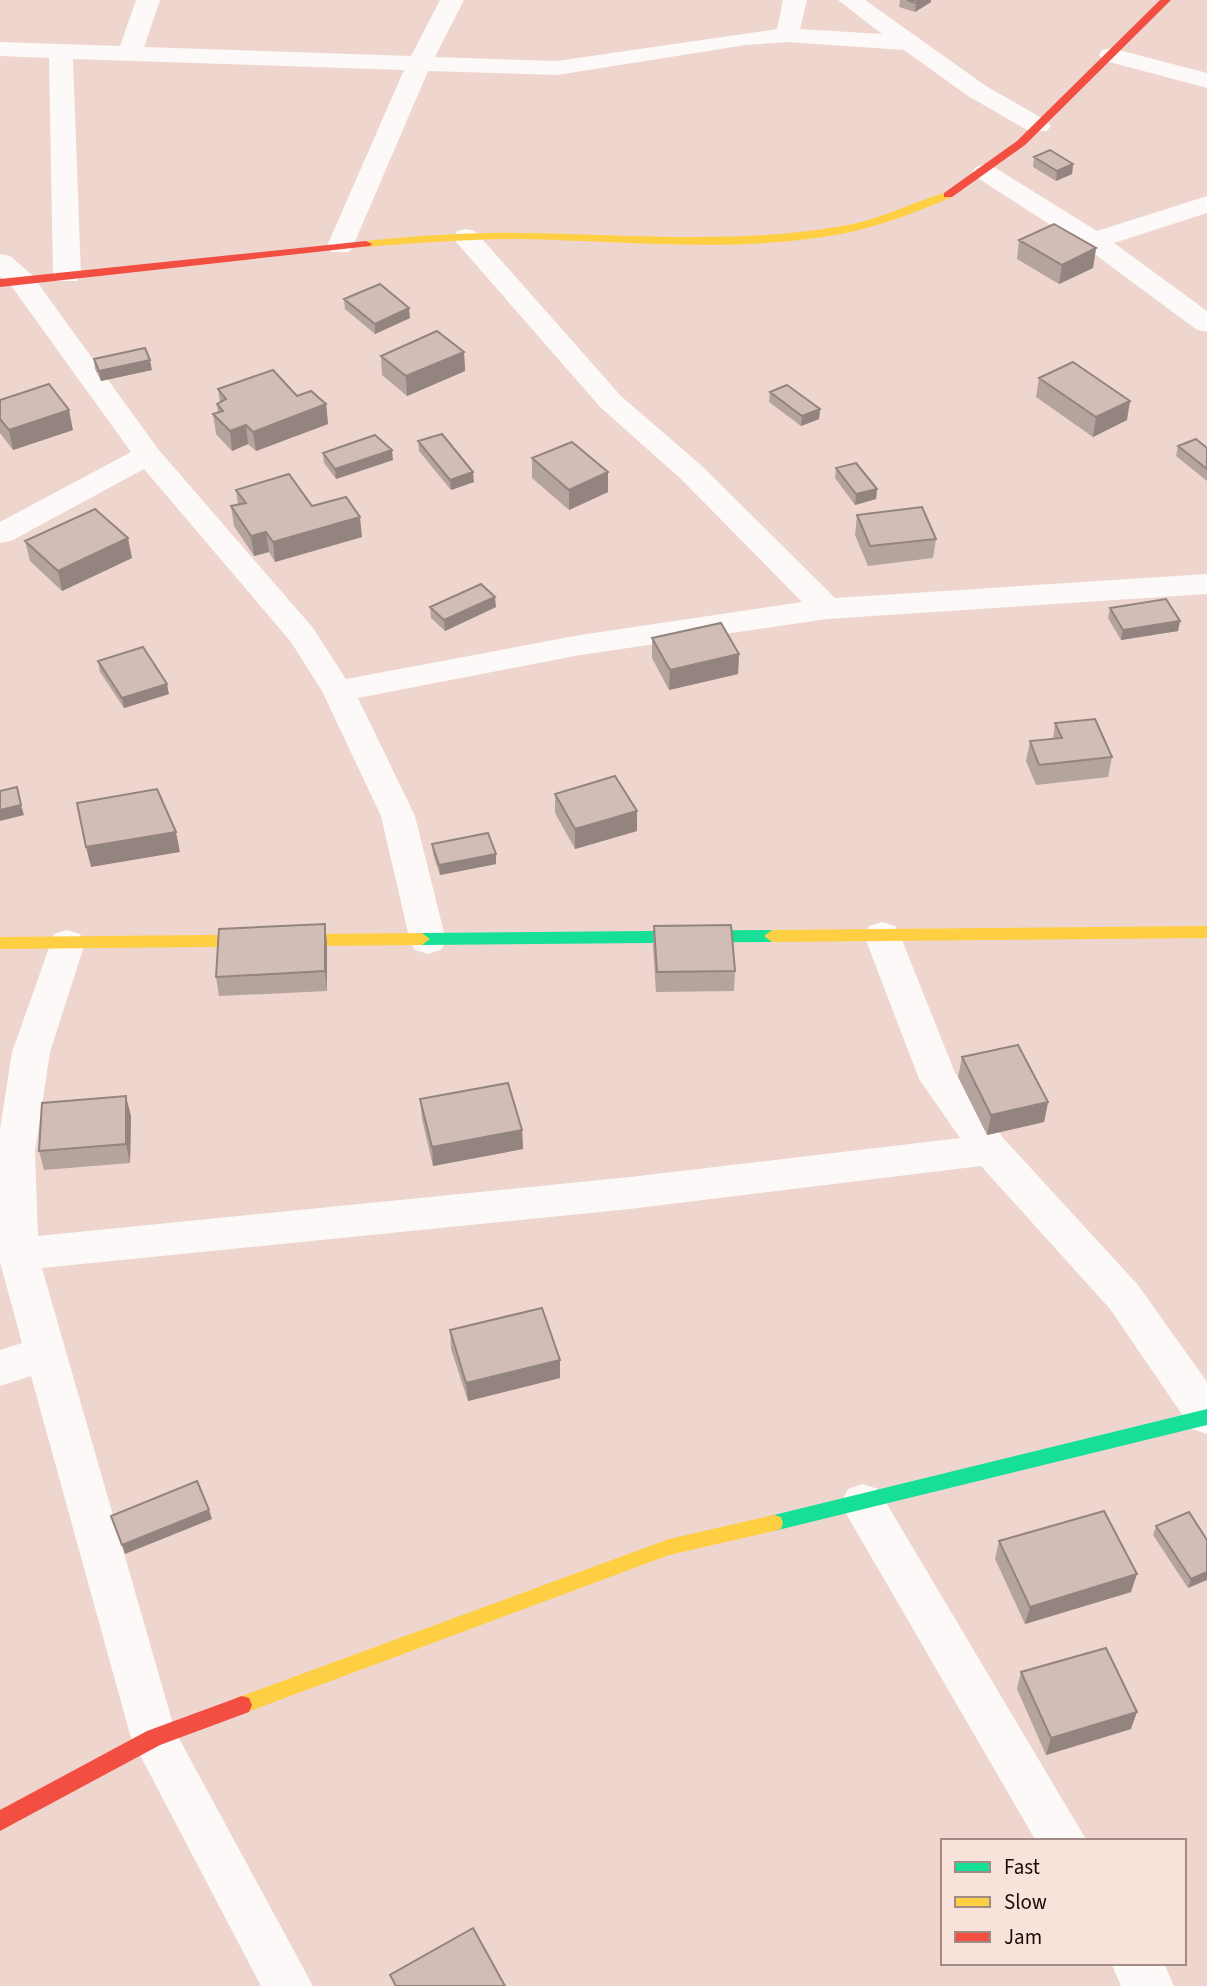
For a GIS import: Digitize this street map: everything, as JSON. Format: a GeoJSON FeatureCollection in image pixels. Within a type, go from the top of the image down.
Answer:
{"type":"FeatureCollection","features":[{"type":"Feature","properties":{"kind":"street"},"geometry":{"type":"LineString","coordinates":[[130,53],[148,0]]}},
{"type":"Feature","properties":{"kind":"street"},"geometry":{"type":"LineString","coordinates":[[340,246],[418,65],[452,0]]}},
{"type":"Feature","properties":{"kind":"street"},"geometry":{"type":"LineString","coordinates":[[787,36],[795,0]]}},
{"type":"Feature","properties":{"kind":"street"},"geometry":{"type":"LineString","coordinates":[[850,0],[906,43],[1038,126]]}},
{"type":"Feature","properties":{"kind":"street"},"geometry":{"type":"LineString","coordinates":[[7,275],[67,275],[340,246],[466,237],[622,240],[737,237],[854,228],[924,207],[985,172],[1038,126],[1166,0]]}},
{"type":"Feature","properties":{"kind":"street"},"geometry":{"type":"LineString","coordinates":[[0,49],[558,68],[746,38],[839,36],[906,43]]}},
{"type":"Feature","properties":{"kind":"street"},"geometry":{"type":"LineString","coordinates":[[61,51],[67,275]]}},
{"type":"Feature","properties":{"kind":"street"},"geometry":{"type":"LineString","coordinates":[[1111,55],[1207,81]]}},
{"type":"Feature","properties":{"kind":"street"},"geometry":{"type":"LineString","coordinates":[[985,172],[1094,241],[1207,324]]}},
{"type":"Feature","properties":{"kind":"street"},"geometry":{"type":"LineString","coordinates":[[1094,241],[1207,204]]}},
{"type":"Feature","properties":{"kind":"street"},"geometry":{"type":"LineString","coordinates":[[466,237],[611,402],[692,472],[827,609]]}},
{"type":"Feature","properties":{"kind":"street"},"geometry":{"type":"LineString","coordinates":[[7,275],[148,455],[302,635],[338,691],[398,816],[428,941]]}},
{"type":"Feature","properties":{"kind":"street"},"geometry":{"type":"LineString","coordinates":[[0,534],[148,455]]}},
{"type":"Feature","properties":{"kind":"street"},"geometry":{"type":"LineString","coordinates":[[338,691],[580,645],[827,609],[1207,584]]}},
{"type":"Feature","properties":{"kind":"street"},"geometry":{"type":"LineString","coordinates":[[0,943],[1207,932]]}},
{"type":"Feature","properties":{"kind":"street"},"geometry":{"type":"LineString","coordinates":[[0,1821],[154,1738],[668,1547],[863,1503],[1207,1417],[1124,1297],[990,1150],[938,1079],[882,935]]}},
{"type":"Feature","properties":{"kind":"street"},"geometry":{"type":"LineString","coordinates":[[67,943],[31,1052],[16,1151],[18,1254],[48,1353],[154,1738],[288,1986]]}},
{"type":"Feature","properties":{"kind":"street"},"geometry":{"type":"LineString","coordinates":[[18,1254],[630,1193],[990,1150]]}},
{"type":"Feature","properties":{"kind":"street"},"geometry":{"type":"LineString","coordinates":[[0,1368],[48,1353]]}},
{"type":"Feature","properties":{"kind":"street"},"geometry":{"type":"LineString","coordinates":[[863,1503],[1062,1839]]}},
{"type":"Feature","properties":{"kind":"street"},"geometry":{"type":"LineString","coordinates":[[1137,1965],[1149,1986]]}},
{"type":"Feature","properties":{"kind":"building"},"geometry":{"type":"Polygon","coordinates":[[[1050,150],[1073,164],[1057,171],[1034,157],[1050,150]]]}},
{"type":"Feature","properties":{"kind":"building"},"geometry":{"type":"Polygon","coordinates":[[[1054,224],[1096,248],[1062,265],[1019,240],[1054,224]]]}},
{"type":"Feature","properties":{"kind":"building"},"geometry":{"type":"Polygon","coordinates":[[[380,284],[409,308],[375,324],[344,299],[380,284]]]}},
{"type":"Feature","properties":{"kind":"building"},"geometry":{"type":"Polygon","coordinates":[[[437,331],[464,352],[406,376],[381,356],[437,331]]]}},
{"type":"Feature","properties":{"kind":"building"},"geometry":{"type":"Polygon","coordinates":[[[145,348],[150,360],[99,371],[94,359],[145,348]]]}},
{"type":"Feature","properties":{"kind":"building"},"geometry":{"type":"Polygon","coordinates":[[[1073,362],[1130,401],[1096,417],[1039,378],[1073,362]]]}},
{"type":"Feature","properties":{"kind":"building"},"geometry":{"type":"Polygon","coordinates":[[[273,370],[297,396],[311,391],[326,404],[253,432],[246,425],[230,431],[213,414],[223,411],[217,404],[226,399],[218,389],[273,370]]]}},
{"type":"Feature","properties":{"kind":"building"},"geometry":{"type":"Polygon","coordinates":[[[49,384],[69,410],[9,430],[0,419],[0,400],[49,384]]]}},
{"type":"Feature","properties":{"kind":"building"},"geometry":{"type":"Polygon","coordinates":[[[787,385],[820,409],[802,416],[770,392],[787,385]]]}},
{"type":"Feature","properties":{"kind":"building"},"geometry":{"type":"Polygon","coordinates":[[[442,434],[473,472],[450,480],[418,441],[442,434]]]}},
{"type":"Feature","properties":{"kind":"building"},"geometry":{"type":"Polygon","coordinates":[[[375,435],[392,450],[335,469],[323,453],[375,435]]]}},
{"type":"Feature","properties":{"kind":"building"},"geometry":{"type":"Polygon","coordinates":[[[1196,439],[1207,448],[1207,469],[1178,446],[1196,439]]]}},
{"type":"Feature","properties":{"kind":"building"},"geometry":{"type":"Polygon","coordinates":[[[572,442],[608,472],[569,490],[532,458],[572,442]]]}},
{"type":"Feature","properties":{"kind":"building"},"geometry":{"type":"Polygon","coordinates":[[[856,463],[877,489],[856,494],[836,468],[856,463]]]}},
{"type":"Feature","properties":{"kind":"building"},"geometry":{"type":"Polygon","coordinates":[[[289,474],[312,506],[346,497],[360,517],[273,542],[266,532],[251,536],[231,506],[246,503],[236,490],[289,474]]]}},
{"type":"Feature","properties":{"kind":"building"},"geometry":{"type":"Polygon","coordinates":[[[922,507],[936,539],[870,546],[857,515],[922,507]]]}},
{"type":"Feature","properties":{"kind":"building"},"geometry":{"type":"Polygon","coordinates":[[[95,509],[128,538],[58,571],[25,541],[95,509]]]}},
{"type":"Feature","properties":{"kind":"building"},"geometry":{"type":"Polygon","coordinates":[[[481,584],[495,597],[444,620],[430,607],[481,584]]]}},
{"type":"Feature","properties":{"kind":"building"},"geometry":{"type":"Polygon","coordinates":[[[1166,599],[1180,621],[1123,630],[1110,608],[1166,599]]]}},
{"type":"Feature","properties":{"kind":"building"},"geometry":{"type":"Polygon","coordinates":[[[721,623],[739,654],[670,670],[652,638],[721,623]]]}},
{"type":"Feature","properties":{"kind":"building"},"geometry":{"type":"Polygon","coordinates":[[[143,647],[167,684],[122,698],[98,661],[143,647]]]}},
{"type":"Feature","properties":{"kind":"building"},"geometry":{"type":"Polygon","coordinates":[[[1095,719],[1112,757],[1039,765],[1030,741],[1062,738],[1055,723],[1095,719]]]}},
{"type":"Feature","properties":{"kind":"building"},"geometry":{"type":"Polygon","coordinates":[[[615,776],[637,811],[575,829],[555,794],[615,776]]]}},
{"type":"Feature","properties":{"kind":"building"},"geometry":{"type":"Polygon","coordinates":[[[17,787],[21,805],[0,810],[0,791],[17,787]]]}},
{"type":"Feature","properties":{"kind":"building"},"geometry":{"type":"Polygon","coordinates":[[[157,789],[176,832],[86,847],[77,803],[157,789]]]}},
{"type":"Feature","properties":{"kind":"building"},"geometry":{"type":"Polygon","coordinates":[[[488,833],[496,854],[439,865],[432,844],[488,833]]]}},
{"type":"Feature","properties":{"kind":"building"},"geometry":{"type":"Polygon","coordinates":[[[325,924],[325,971],[216,977],[219,929],[325,924]]]}},
{"type":"Feature","properties":{"kind":"building"},"geometry":{"type":"Polygon","coordinates":[[[731,925],[735,971],[657,972],[654,926],[731,925]]]}},
{"type":"Feature","properties":{"kind":"building"},"geometry":{"type":"Polygon","coordinates":[[[1018,1045],[1048,1102],[991,1115],[962,1057],[1018,1045]]]}},
{"type":"Feature","properties":{"kind":"building"},"geometry":{"type":"Polygon","coordinates":[[[508,1083],[522,1130],[432,1147],[420,1099],[508,1083]]]}},
{"type":"Feature","properties":{"kind":"building"},"geometry":{"type":"Polygon","coordinates":[[[126,1096],[126,1144],[39,1151],[42,1103],[126,1096]]]}},
{"type":"Feature","properties":{"kind":"building"},"geometry":{"type":"Polygon","coordinates":[[[542,1308],[560,1360],[466,1383],[450,1330],[542,1308]]]}},
{"type":"Feature","properties":{"kind":"building"},"geometry":{"type":"Polygon","coordinates":[[[197,1481],[209,1510],[122,1545],[111,1516],[197,1481]]]}},
{"type":"Feature","properties":{"kind":"building"},"geometry":{"type":"Polygon","coordinates":[[[1104,1511],[1137,1574],[1030,1607],[999,1541],[1104,1511]]]}},
{"type":"Feature","properties":{"kind":"building"},"geometry":{"type":"Polygon","coordinates":[[[1189,1512],[1207,1540],[1207,1572],[1191,1579],[1156,1526],[1189,1512]]]}},
{"type":"Feature","properties":{"kind":"building"},"geometry":{"type":"Polygon","coordinates":[[[1106,1648],[1137,1712],[1051,1738],[1021,1672],[1106,1648]]]}},
{"type":"Feature","properties":{"kind":"building"},"geometry":{"type":"Polygon","coordinates":[[[473,1928],[505,1986],[396,1986],[390,1975],[473,1928]]]}},
{"type":"Feature","properties":{"kind":"traffic: fast"},"geometry":{"type":"LineString","coordinates":[[422,939],[772,936]]}},
{"type":"Feature","properties":{"kind":"traffic: fast"},"geometry":{"type":"LineString","coordinates":[[774,1523],[1207,1417]]}},
{"type":"Feature","properties":{"kind":"traffic: slow"},"geometry":{"type":"LineString","coordinates":[[366,244],[501,236],[683,241],[792,237],[846,229],[898,216],[948,195]]}},
{"type":"Feature","properties":{"kind":"traffic: slow"},"geometry":{"type":"LineString","coordinates":[[772,936],[1207,932]]}},
{"type":"Feature","properties":{"kind":"traffic: slow"},"geometry":{"type":"LineString","coordinates":[[0,943],[422,939]]}},
{"type":"Feature","properties":{"kind":"traffic: slow"},"geometry":{"type":"LineString","coordinates":[[242,1705],[669,1547],[774,1523]]}},
{"type":"Feature","properties":{"kind":"traffic: jam"},"geometry":{"type":"LineString","coordinates":[[948,195],[1021,143],[1166,0]]}},
{"type":"Feature","properties":{"kind":"traffic: jam"},"geometry":{"type":"LineString","coordinates":[[0,283],[366,244]]}},
{"type":"Feature","properties":{"kind":"traffic: jam"},"geometry":{"type":"LineString","coordinates":[[0,1821],[154,1738],[242,1705]]}}]}
